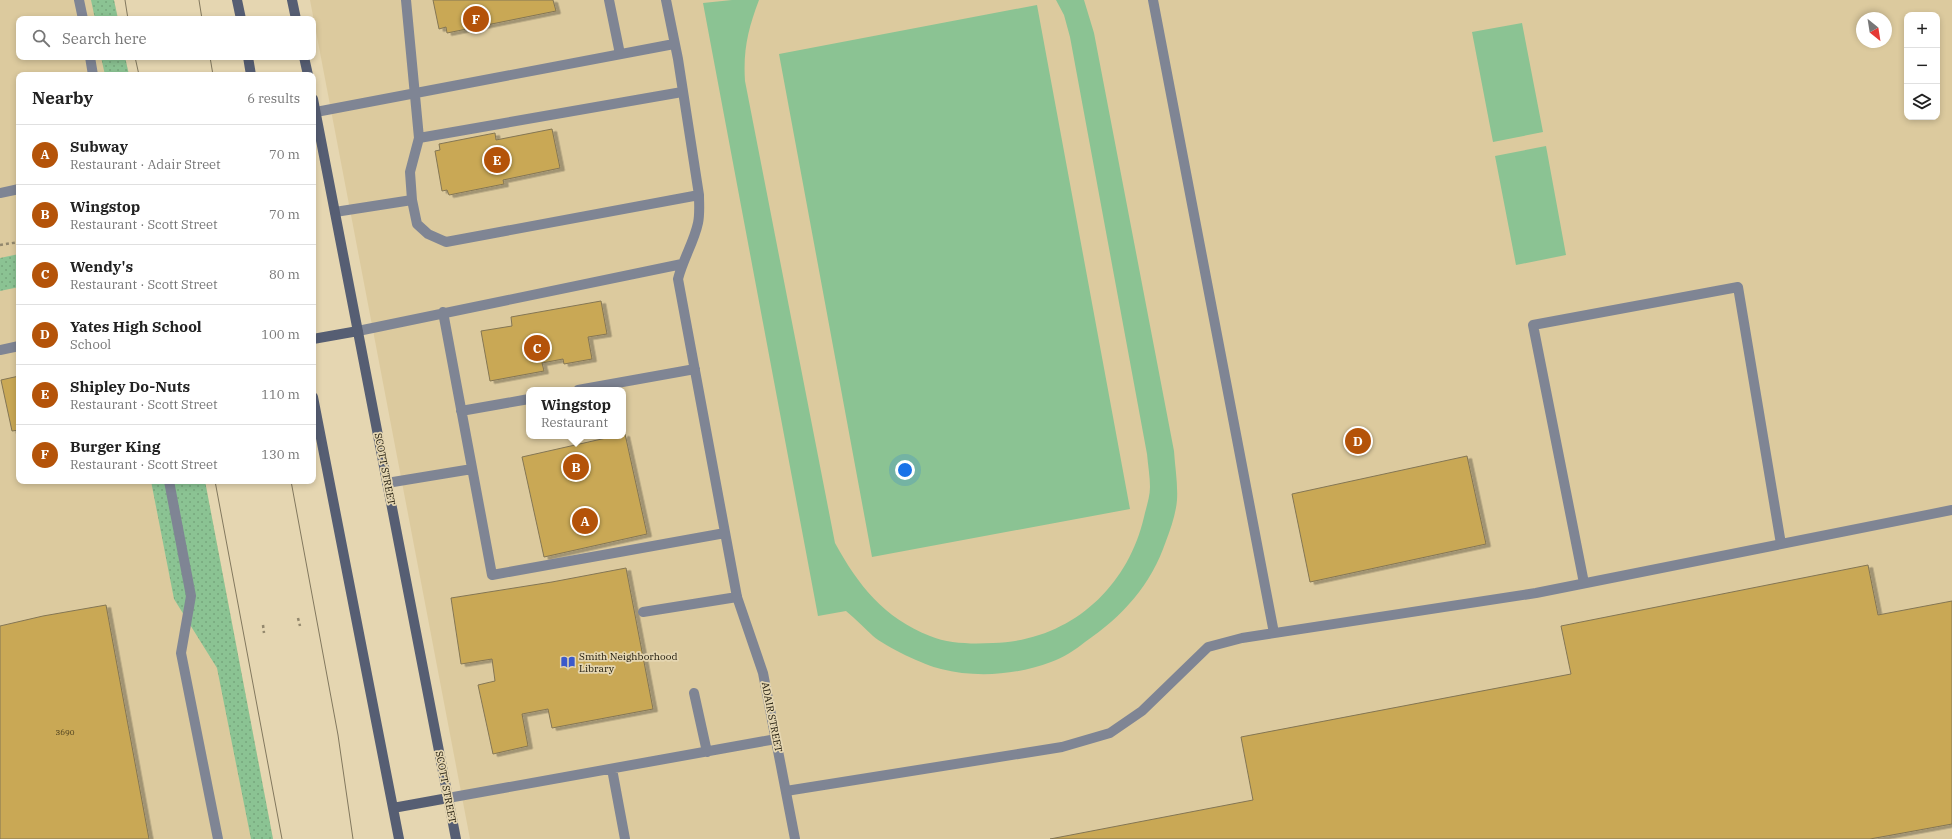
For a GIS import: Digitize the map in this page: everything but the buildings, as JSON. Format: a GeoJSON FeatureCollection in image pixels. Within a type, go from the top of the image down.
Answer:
{"type":"FeatureCollection","features":[{"type":"Feature","properties":{"kind":"main road"},"geometry":{"type":"LineString","coordinates":[[237,0],[240,16]]}},
{"type":"Feature","properties":{"kind":"main road"},"geometry":{"type":"LineString","coordinates":[[292,0],[295,16]]}},
{"type":"Feature","properties":{"kind":"main road"},"geometry":{"type":"LineString","coordinates":[[248,60],[250,72]]}},
{"type":"Feature","properties":{"kind":"main road"},"geometry":{"type":"LineString","coordinates":[[305,60],[307,72]]}},
{"type":"Feature","properties":{"kind":"main road","name":"SCOTT STREET"},"geometry":{"type":"LineString","coordinates":[[316,112],[456,839]]}},
{"type":"Feature","properties":{"kind":"main road"},"geometry":{"type":"LineString","coordinates":[[316,338],[358,331]]}},
{"type":"Feature","properties":{"kind":"main road"},"geometry":{"type":"LineString","coordinates":[[316,413],[399,839]]}},
{"type":"Feature","properties":{"kind":"main road"},"geometry":{"type":"LineString","coordinates":[[392,808],[448,798]]}},
{"type":"Feature","properties":{"kind":"street"},"geometry":{"type":"LineString","coordinates":[[79,0],[82,16]]}},
{"type":"Feature","properties":{"kind":"street"},"geometry":{"type":"LineString","coordinates":[[406,0],[420,138],[410,172],[412,200],[417,224],[428,234],[446,242],[699,195]]}},
{"type":"Feature","properties":{"kind":"street"},"geometry":{"type":"LineString","coordinates":[[609,0],[620,54]]}},
{"type":"Feature","properties":{"kind":"street","name":"ADAIR STREET"},"geometry":{"type":"LineString","coordinates":[[666,0],[699,195],[699,221],[693,241],[682,264],[678,278],[737,597],[763,673],[795,839]]}},
{"type":"Feature","properties":{"kind":"street"},"geometry":{"type":"LineString","coordinates":[[1153,0],[1274,633]]}},
{"type":"Feature","properties":{"kind":"street"},"geometry":{"type":"LineString","coordinates":[[316,112],[674,44]]}},
{"type":"Feature","properties":{"kind":"street"},"geometry":{"type":"LineString","coordinates":[[90,60],[92,72]]}},
{"type":"Feature","properties":{"kind":"street"},"geometry":{"type":"LineString","coordinates":[[420,138],[682,92]]}},
{"type":"Feature","properties":{"kind":"street"},"geometry":{"type":"LineString","coordinates":[[0,192],[16,189]]}},
{"type":"Feature","properties":{"kind":"street"},"geometry":{"type":"LineString","coordinates":[[335,212],[412,200]]}},
{"type":"Feature","properties":{"kind":"street"},"geometry":{"type":"LineString","coordinates":[[358,331],[443,312],[682,264]]}},
{"type":"Feature","properties":{"kind":"street"},"geometry":{"type":"LineString","coordinates":[[1584,583],[1533,325],[1738,287],[1781,544]]}},
{"type":"Feature","properties":{"kind":"street"},"geometry":{"type":"LineString","coordinates":[[443,312],[492,575],[725,533]]}},
{"type":"Feature","properties":{"kind":"street"},"geometry":{"type":"LineString","coordinates":[[0,350],[16,347]]}},
{"type":"Feature","properties":{"kind":"street"},"geometry":{"type":"LineString","coordinates":[[595,387],[695,369]]}},
{"type":"Feature","properties":{"kind":"street"},"geometry":{"type":"LineString","coordinates":[[461,411],[526,400]]}},
{"type":"Feature","properties":{"kind":"street"},"geometry":{"type":"LineString","coordinates":[[387,483],[472,469]]}},
{"type":"Feature","properties":{"kind":"street"},"geometry":{"type":"LineString","coordinates":[[170,484],[191,596],[181,652],[218,839]]}},
{"type":"Feature","properties":{"kind":"street"},"geometry":{"type":"LineString","coordinates":[[786,791],[1062,747],[1110,734],[1142,711],[1208,647],[1242,638],[1536,593],[1952,510]]}},
{"type":"Feature","properties":{"kind":"street"},"geometry":{"type":"LineString","coordinates":[[643,612],[737,597]]}},
{"type":"Feature","properties":{"kind":"street"},"geometry":{"type":"LineString","coordinates":[[694,693],[707,752]]}},
{"type":"Feature","properties":{"kind":"street"},"geometry":{"type":"LineString","coordinates":[[448,798],[776,739]]}},
{"type":"Feature","properties":{"kind":"street"},"geometry":{"type":"LineString","coordinates":[[612,768],[625,839]]}},
{"type":"Feature","properties":{"kind":"path"},"geometry":{"type":"LineString","coordinates":[[0,245],[16,242]]}},
{"type":"Feature","properties":{"kind":"path"},"geometry":{"type":"LineString","coordinates":[[298,618],[300,626]]}},
{"type":"Feature","properties":{"kind":"path"},"geometry":{"type":"LineString","coordinates":[[263,625],[264,633]]}},
{"type":"Feature","properties":{"kind":"shaded area"},"geometry":{"type":"Polygon","coordinates":[[[0,0],[114,0],[117,16],[16,16],[16,60],[126,60],[128,72],[16,72],[16,484],[206,484],[273,839],[0,839],[0,0]]]}},
{"type":"Feature","properties":{"kind":"shaded area"},"geometry":{"type":"Polygon","coordinates":[[[310,0],[1952,0],[1952,839],[470,839],[316,31],[316,16],[313,16],[310,0]]]}},
{"type":"Feature","properties":{"kind":"green space"},"geometry":{"type":"Polygon","coordinates":[[[91,0],[114,0],[117,16],[94,16],[91,0]]]}},
{"type":"Feature","properties":{"kind":"green space"},"geometry":{"type":"Polygon","coordinates":[[[732,0],[759,0],[747,40],[745,81],[835,543],[853,573],[863,586],[886,610],[899,620],[914,629],[945,641],[961,643],[993,643],[1020,640],[1046,633],[1069,622],[1090,607],[1109,588],[1124,567],[1136,543],[1149,495],[1150,483],[1147,454],[1070,37],[1064,15],[1056,0],[1084,0],[1094,33],[1174,451],[1177,500],[1176,510],[1160,557],[1144,585],[1112,621],[1069,654],[1051,662],[1024,670],[996,674],[968,674],[954,672],[925,664],[887,645],[873,636],[846,611],[818,616],[703,3],[732,0]]]}},
{"type":"Feature","properties":{"kind":"green space"},"geometry":{"type":"Polygon","coordinates":[[[1037,5],[1130,509],[872,557],[779,54],[1037,5]]]}},
{"type":"Feature","properties":{"kind":"green space"},"geometry":{"type":"Polygon","coordinates":[[[1522,23],[1543,132],[1493,142],[1472,32],[1522,23]]]}},
{"type":"Feature","properties":{"kind":"green space"},"geometry":{"type":"Polygon","coordinates":[[[102,60],[126,60],[128,72],[104,72],[102,60]]]}},
{"type":"Feature","properties":{"kind":"green space"},"geometry":{"type":"Polygon","coordinates":[[[1546,146],[1566,255],[1516,265],[1495,156],[1546,146]]]}},
{"type":"Feature","properties":{"kind":"green space"},"geometry":{"type":"Polygon","coordinates":[[[16,255],[16,288],[0,291],[0,258],[16,255]]]}},
{"type":"Feature","properties":{"kind":"green space"},"geometry":{"type":"Polygon","coordinates":[[[152,484],[206,484],[273,839],[251,839],[217,668],[174,599],[152,484]]]}},
{"type":"Feature","properties":{"kind":"tram line"},"geometry":{"type":"LineString","coordinates":[[125,0],[128,16]]}},
{"type":"Feature","properties":{"kind":"tram line"},"geometry":{"type":"LineString","coordinates":[[199,0],[202,16]]}},
{"type":"Feature","properties":{"kind":"tram line"},"geometry":{"type":"LineString","coordinates":[[136,60],[138,72]]}},
{"type":"Feature","properties":{"kind":"tram line"},"geometry":{"type":"LineString","coordinates":[[210,60],[212,72]]}},
{"type":"Feature","properties":{"kind":"tram line"},"geometry":{"type":"LineString","coordinates":[[216,484],[282,839]]}},
{"type":"Feature","properties":{"kind":"tram line"},"geometry":{"type":"LineString","coordinates":[[292,484],[338,735],[353,839]]}},
{"type":"Feature","properties":{"kind":"place","name":"Burger King"},"geometry":{"type":"Point","coordinates":[476,19]}},
{"type":"Feature","properties":{"kind":"place","name":"Shipley Do-Nuts"},"geometry":{"type":"Point","coordinates":[497,160]}},
{"type":"Feature","properties":{"kind":"place","name":"Wendy's"},"geometry":{"type":"Point","coordinates":[537,348]}},
{"type":"Feature","properties":{"kind":"place","name":"Yates High School"},"geometry":{"type":"Point","coordinates":[1358,441]}},
{"type":"Feature","properties":{"kind":"place","name":"Wingstop"},"geometry":{"type":"Point","coordinates":[576,467]}},
{"type":"Feature","properties":{"kind":"place","name":"Subway"},"geometry":{"type":"Point","coordinates":[585,521]}},
{"type":"Feature","properties":{"kind":"place","name":"Smith Neighborhood Library"},"geometry":{"type":"Point","coordinates":[568,662]}}]}
